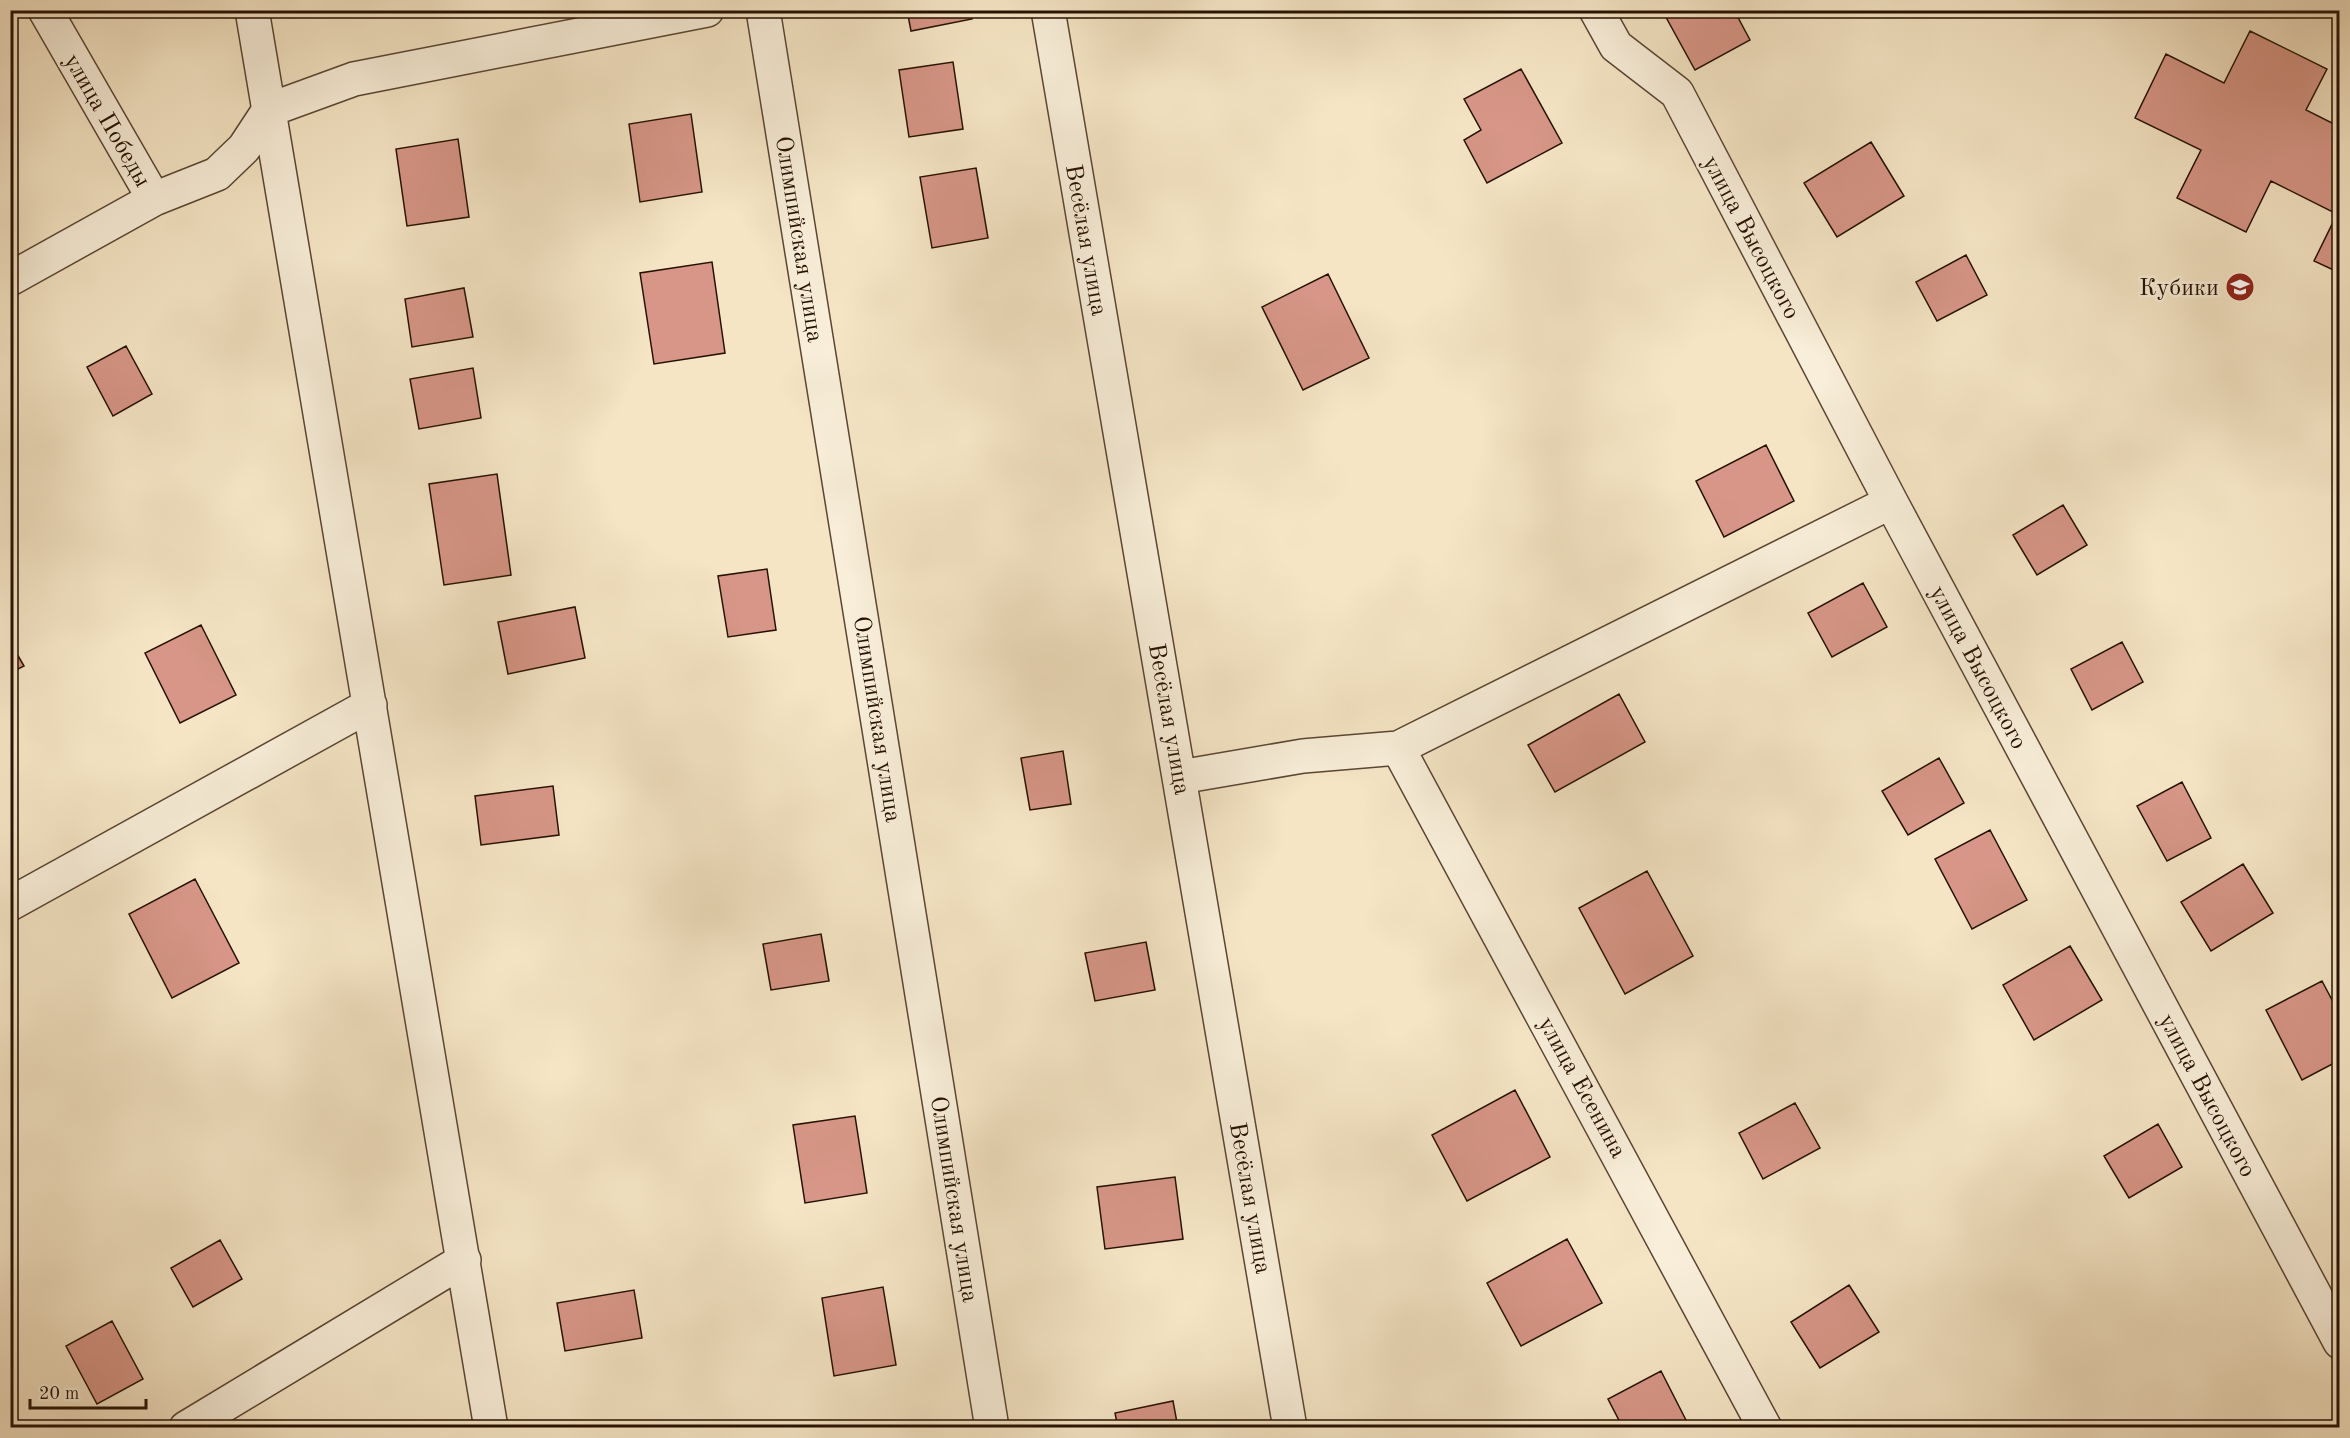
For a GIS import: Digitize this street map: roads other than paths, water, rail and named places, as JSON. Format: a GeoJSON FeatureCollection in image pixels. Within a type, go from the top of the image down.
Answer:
{"type":"FeatureCollection","features":[{"type":"Feature","properties":{"kind":"street","name":"улица Победы"},"geometry":{"type":"LineString","coordinates":[[45,10],[154,199]]}},
{"type":"Feature","properties":{"kind":"street"},"geometry":{"type":"LineString","coordinates":[[252,10],[491,1428]]}},
{"type":"Feature","properties":{"kind":"street"},"geometry":{"type":"LineString","coordinates":[[10,279],[154,199],[217,174],[244,148],[268,110],[354,79],[707,10]]}},
{"type":"Feature","properties":{"kind":"street","name":"Олимпийская улица"},"geometry":{"type":"LineString","coordinates":[[764,10],[992,1428]]}},
{"type":"Feature","properties":{"kind":"street","name":"Весёлая улица"},"geometry":{"type":"LineString","coordinates":[[1048,10],[1290,1428]]}},
{"type":"Feature","properties":{"kind":"street","name":"улица Высоцкого"},"geometry":{"type":"LineString","coordinates":[[1596,10],[1616,46],[1677,93],[1890,502],[2340,1342]]}},
{"type":"Feature","properties":{"kind":"street"},"geometry":{"type":"LineString","coordinates":[[1180,777],[1303,756],[1398,748],[1890,502]]}},
{"type":"Feature","properties":{"kind":"street"},"geometry":{"type":"LineString","coordinates":[[10,904],[370,705]]}},
{"type":"Feature","properties":{"kind":"street","name":"улица Есенина"},"geometry":{"type":"LineString","coordinates":[[1398,748],[1766,1428]]}},
{"type":"Feature","properties":{"kind":"street"},"geometry":{"type":"LineString","coordinates":[[186,1428],[464,1260]]}},
{"type":"Feature","properties":{"kind":"place","name":"Кубики"},"geometry":{"type":"Point","coordinates":[2240,287]}}]}
